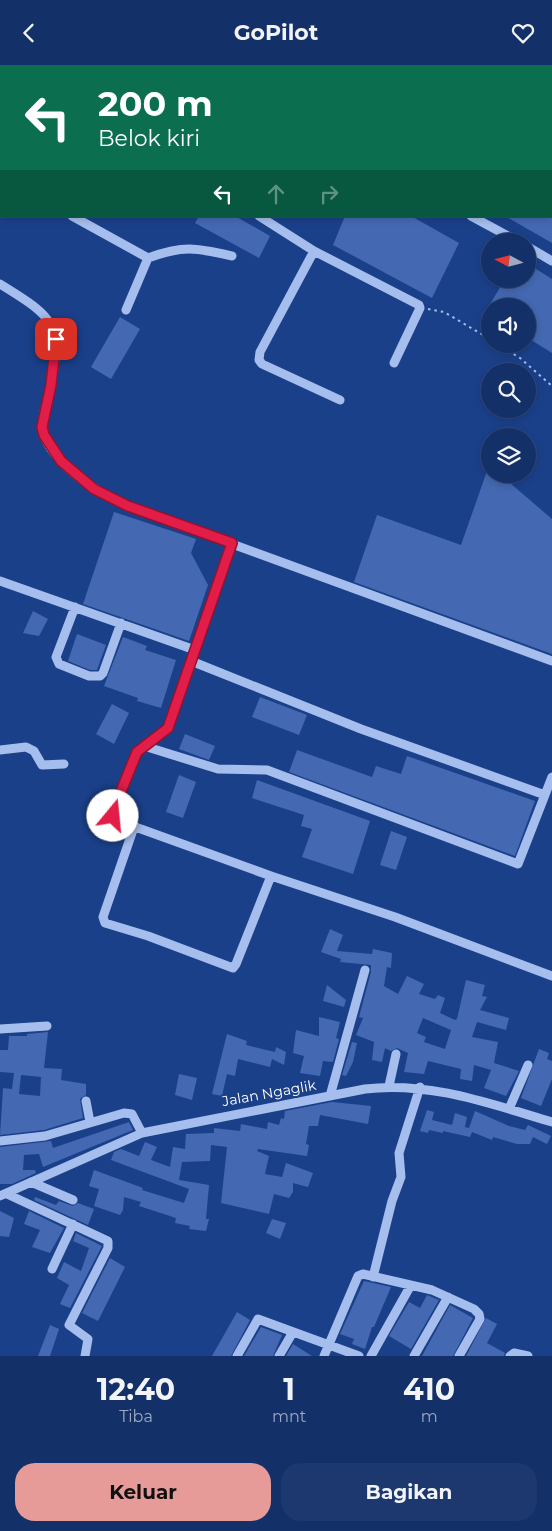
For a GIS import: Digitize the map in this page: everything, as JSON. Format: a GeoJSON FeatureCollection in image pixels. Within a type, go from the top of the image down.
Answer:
{"type":"FeatureCollection","features":[{"type":"Feature","properties":{"kind":"street"},"geometry":{"type":"LineString","coordinates":[[74,217],[148,258]]}},
{"type":"Feature","properties":{"kind":"street"},"geometry":{"type":"LineString","coordinates":[[261,217],[314,251],[417,303],[420,308],[394,363]]}},
{"type":"Feature","properties":{"kind":"street"},"geometry":{"type":"LineString","coordinates":[[473,217],[502,233]]}},
{"type":"Feature","properties":{"kind":"street"},"geometry":{"type":"LineString","coordinates":[[126,309],[148,258],[171,249],[188,248],[232,256]]}},
{"type":"Feature","properties":{"kind":"street"},"geometry":{"type":"LineString","coordinates":[[314,251],[260,352],[260,360],[262,364],[340,400]]}},
{"type":"Feature","properties":{"kind":"street"},"geometry":{"type":"LineString","coordinates":[[536,252],[552,261]]}},
{"type":"Feature","properties":{"kind":"street"},"geometry":{"type":"LineString","coordinates":[[0,284],[45,315],[55,331],[56,347],[42,427],[44,435],[61,461],[94,489],[128,506],[552,661]]}},
{"type":"Feature","properties":{"kind":"street"},"geometry":{"type":"LineString","coordinates":[[232,543],[168,728],[137,752],[113,811],[116,820],[271,876],[395,917],[552,975]]}},
{"type":"Feature","properties":{"kind":"street"},"geometry":{"type":"LineString","coordinates":[[0,581],[195,650]]}},
{"type":"Feature","properties":{"kind":"street"},"geometry":{"type":"LineString","coordinates":[[75,607],[56,657],[59,664],[89,676],[100,676],[103,673],[121,623]]}},
{"type":"Feature","properties":{"kind":"street"},"geometry":{"type":"LineString","coordinates":[[191,661],[361,729],[544,795]]}},
{"type":"Feature","properties":{"kind":"street"},"geometry":{"type":"LineString","coordinates":[[144,746],[218,769],[267,770],[518,864],[552,777]]}},
{"type":"Feature","properties":{"kind":"street"},"geometry":{"type":"LineString","coordinates":[[0,750],[26,747],[34,751],[37,761],[42,765],[64,764]]}},
{"type":"Feature","properties":{"kind":"street"},"geometry":{"type":"LineString","coordinates":[[134,827],[103,917],[105,923],[148,936],[233,968],[271,876]]}},
{"type":"Feature","properties":{"kind":"street"},"geometry":{"type":"LineString","coordinates":[[330,1096],[365,970]]}},
{"type":"Feature","properties":{"kind":"street"},"geometry":{"type":"LineString","coordinates":[[0,1029],[47,1026]]}},
{"type":"Feature","properties":{"kind":"street"},"geometry":{"type":"LineString","coordinates":[[389,1086],[396,1054]]}},
{"type":"Feature","properties":{"kind":"street"},"geometry":{"type":"LineString","coordinates":[[509,1109],[528,1065]]}},
{"type":"Feature","properties":{"kind":"street","name":"Jalan Ngaglik"},"geometry":{"type":"LineString","coordinates":[[4,1195],[142,1133],[389,1086],[420,1087],[509,1109],[552,1122]]}},
{"type":"Feature","properties":{"kind":"street"},"geometry":{"type":"LineString","coordinates":[[373,1277],[392,1201],[401,1177],[398,1153],[420,1087]]}},
{"type":"Feature","properties":{"kind":"street"},"geometry":{"type":"LineString","coordinates":[[86,1101],[90,1122]]}},
{"type":"Feature","properties":{"kind":"street"},"geometry":{"type":"LineString","coordinates":[[0,1141],[45,1135],[129,1113],[142,1133]]}},
{"type":"Feature","properties":{"kind":"street"},"geometry":{"type":"LineString","coordinates":[[31,1182],[73,1200]]}},
{"type":"Feature","properties":{"kind":"street"},"geometry":{"type":"LineString","coordinates":[[4,1195],[104,1238],[108,1245],[70,1325],[88,1339],[85,1356]]}},
{"type":"Feature","properties":{"kind":"street"},"geometry":{"type":"LineString","coordinates":[[52,1269],[73,1224]]}},
{"type":"Feature","properties":{"kind":"street"},"geometry":{"type":"LineString","coordinates":[[324,1356],[358,1276],[363,1274],[411,1285],[448,1297],[480,1314],[480,1319],[460,1356]]}},
{"type":"Feature","properties":{"kind":"street"},"geometry":{"type":"LineString","coordinates":[[371,1356],[411,1285]]}},
{"type":"Feature","properties":{"kind":"street"},"geometry":{"type":"LineString","coordinates":[[414,1356],[448,1297]]}},
{"type":"Feature","properties":{"kind":"street"},"geometry":{"type":"LineString","coordinates":[[237,1356],[258,1319],[359,1356]]}},
{"type":"Feature","properties":{"kind":"street"},"geometry":{"type":"LineString","coordinates":[[279,1356],[293,1332]]}},
{"type":"Feature","properties":{"kind":"street"},"geometry":{"type":"LineString","coordinates":[[510,1356],[514,1353],[528,1356]]}},
{"type":"Feature","properties":{"kind":"path"},"geometry":{"type":"LineString","coordinates":[[420,308],[444,312],[481,334]]}},
{"type":"Feature","properties":{"kind":"path"},"geometry":{"type":"LineString","coordinates":[[512,353],[552,386]]}},
{"type":"Feature","properties":{"kind":"building"},"geometry":{"type":"Polygon","coordinates":[[[198,217],[237,217],[270,236],[259,258],[195,223],[198,217]]]}},
{"type":"Feature","properties":{"kind":"building"},"geometry":{"type":"Polygon","coordinates":[[[345,217],[413,217],[459,243],[432,298],[333,245],[345,217]]]}},
{"type":"Feature","properties":{"kind":"building"},"geometry":{"type":"Polygon","coordinates":[[[507,217],[552,217],[552,243],[507,217]]]}},
{"type":"Feature","properties":{"kind":"building"},"geometry":{"type":"Polygon","coordinates":[[[536,269],[552,279],[552,353],[536,343],[536,298],[494,298],[500,288],[536,288],[536,269]]]}},
{"type":"Feature","properties":{"kind":"building"},"geometry":{"type":"Polygon","coordinates":[[[120,317],[140,329],[111,379],[91,367],[120,317]]]}},
{"type":"Feature","properties":{"kind":"building"},"geometry":{"type":"Polygon","coordinates":[[[483,483],[510,483],[552,519],[552,654],[354,582],[377,515],[461,545],[483,483]]]}},
{"type":"Feature","properties":{"kind":"building"},"geometry":{"type":"Polygon","coordinates":[[[114,512],[196,539],[191,553],[208,585],[189,641],[83,604],[114,512]]]}},
{"type":"Feature","properties":{"kind":"building"},"geometry":{"type":"Polygon","coordinates":[[[33,611],[48,619],[39,636],[23,633],[33,611]]]}},
{"type":"Feature","properties":{"kind":"building"},"geometry":{"type":"Polygon","coordinates":[[[77,634],[106,645],[97,670],[90,670],[68,661],[77,634]]]}},
{"type":"Feature","properties":{"kind":"building"},"geometry":{"type":"Polygon","coordinates":[[[123,637],[147,646],[145,650],[176,660],[161,708],[137,701],[138,698],[104,686],[123,637]]]}},
{"type":"Feature","properties":{"kind":"building"},"geometry":{"type":"Polygon","coordinates":[[[260,697],[307,715],[299,735],[252,717],[260,697]]]}},
{"type":"Feature","properties":{"kind":"building"},"geometry":{"type":"Polygon","coordinates":[[[112,704],[129,713],[114,744],[96,734],[112,704]]]}},
{"type":"Feature","properties":{"kind":"building"},"geometry":{"type":"Polygon","coordinates":[[[185,734],[215,746],[209,760],[179,749],[185,734]]]}},
{"type":"Feature","properties":{"kind":"building"},"geometry":{"type":"Polygon","coordinates":[[[297,750],[372,777],[376,766],[401,774],[407,756],[535,801],[515,856],[289,772],[297,750]]]}},
{"type":"Feature","properties":{"kind":"building"},"geometry":{"type":"Polygon","coordinates":[[[179,775],[196,782],[183,818],[166,812],[179,775]]]}},
{"type":"Feature","properties":{"kind":"building"},"geometry":{"type":"Polygon","coordinates":[[[257,780],[370,821],[353,874],[302,857],[312,829],[301,826],[304,815],[252,798],[257,780]]]}},
{"type":"Feature","properties":{"kind":"building"},"geometry":{"type":"Polygon","coordinates":[[[391,831],[407,837],[396,870],[380,865],[391,831]]]}},
{"type":"Feature","properties":{"kind":"building"},"geometry":{"type":"Polygon","coordinates":[[[330,929],[343,935],[337,951],[372,954],[373,949],[392,953],[391,968],[387,967],[384,986],[398,994],[407,976],[424,984],[419,994],[435,999],[438,995],[445,998],[440,1013],[455,1020],[457,1019],[466,980],[485,985],[482,996],[487,997],[480,1010],[509,1018],[506,1030],[477,1022],[472,1037],[498,1042],[494,1063],[519,1071],[506,1096],[484,1088],[491,1070],[474,1065],[472,1081],[460,1079],[461,1069],[428,1061],[424,1074],[404,1072],[408,1053],[397,1048],[391,1051],[385,1048],[382,1062],[372,1060],[374,1042],[356,1035],[363,1018],[359,1017],[371,972],[371,965],[340,962],[341,959],[321,952],[330,929]],[[423,1018],[417,1033],[426,1037],[424,1042],[445,1049],[451,1030],[423,1018]]]}},
{"type":"Feature","properties":{"kind":"building"},"geometry":{"type":"Polygon","coordinates":[[[327,985],[346,1000],[344,1007],[323,1001],[327,985]]]}},
{"type":"Feature","properties":{"kind":"building"},"geometry":{"type":"Polygon","coordinates":[[[319,1017],[340,1022],[336,1038],[339,1039],[333,1062],[323,1061],[320,1076],[300,1073],[304,1056],[293,1053],[296,1030],[319,1036],[319,1017]]]}},
{"type":"Feature","properties":{"kind":"building"},"geometry":{"type":"Polygon","coordinates":[[[48,1032],[44,1068],[62,1069],[61,1080],[86,1084],[86,1095],[80,1099],[83,1118],[44,1130],[0,1135],[3,1088],[12,1089],[14,1073],[0,1072],[0,1050],[8,1050],[9,1036],[27,1036],[27,1034],[48,1032]],[[21,1075],[19,1094],[40,1096],[41,1077],[21,1075]]]}},
{"type":"Feature","properties":{"kind":"building"},"geometry":{"type":"Polygon","coordinates":[[[227,1034],[247,1041],[246,1045],[275,1052],[276,1047],[286,1052],[284,1065],[272,1059],[270,1067],[238,1059],[235,1076],[227,1074],[222,1096],[212,1094],[227,1034]]]}},
{"type":"Feature","properties":{"kind":"building"},"geometry":{"type":"Polygon","coordinates":[[[352,1042],[357,1043],[353,1062],[346,1076],[342,1075],[352,1042]]]}},
{"type":"Feature","properties":{"kind":"building"},"geometry":{"type":"Polygon","coordinates":[[[539,1049],[549,1053],[547,1059],[552,1061],[552,1079],[541,1106],[521,1098],[539,1049]]]}},
{"type":"Feature","properties":{"kind":"building"},"geometry":{"type":"Polygon","coordinates":[[[179,1074],[197,1078],[192,1100],[175,1095],[179,1074]]]}},
{"type":"Feature","properties":{"kind":"building"},"geometry":{"type":"Polygon","coordinates":[[[332,1102],[371,1106],[368,1124],[320,1115],[318,1126],[309,1126],[306,1144],[309,1145],[307,1156],[258,1149],[257,1151],[269,1156],[265,1174],[282,1177],[286,1163],[313,1173],[308,1187],[293,1183],[293,1192],[289,1198],[274,1194],[269,1214],[221,1203],[227,1147],[211,1145],[210,1161],[182,1162],[179,1180],[209,1185],[206,1219],[209,1219],[206,1231],[189,1229],[190,1226],[175,1223],[176,1218],[139,1206],[141,1202],[124,1197],[123,1210],[120,1215],[94,1206],[99,1189],[89,1186],[94,1170],[143,1188],[142,1190],[184,1203],[189,1189],[111,1160],[114,1152],[121,1149],[139,1156],[145,1142],[157,1147],[151,1160],[170,1167],[173,1147],[185,1149],[186,1134],[214,1133],[214,1128],[240,1131],[241,1124],[267,1129],[268,1122],[279,1125],[281,1118],[284,1119],[285,1111],[332,1102]]]}},
{"type":"Feature","properties":{"kind":"building"},"geometry":{"type":"Polygon","coordinates":[[[427,1110],[434,1112],[432,1120],[452,1125],[455,1113],[467,1117],[465,1127],[469,1128],[475,1111],[509,1126],[525,1130],[528,1125],[551,1136],[547,1144],[533,1137],[530,1144],[517,1144],[493,1137],[492,1140],[472,1132],[470,1137],[443,1131],[443,1133],[429,1130],[428,1133],[420,1131],[427,1110]]]}},
{"type":"Feature","properties":{"kind":"building"},"geometry":{"type":"Polygon","coordinates":[[[129,1122],[133,1130],[43,1167],[39,1154],[24,1155],[23,1170],[35,1170],[36,1173],[12,1184],[0,1184],[0,1147],[51,1141],[53,1148],[129,1122]]]}},
{"type":"Feature","properties":{"kind":"building"},"geometry":{"type":"Polygon","coordinates":[[[35,1197],[56,1205],[59,1201],[73,1206],[78,1203],[94,1209],[88,1225],[34,1200],[35,1197]]]}},
{"type":"Feature","properties":{"kind":"building"},"geometry":{"type":"Polygon","coordinates":[[[0,1211],[14,1218],[9,1237],[0,1236],[0,1211]]]}},
{"type":"Feature","properties":{"kind":"building"},"geometry":{"type":"Polygon","coordinates":[[[29,1211],[64,1228],[50,1253],[32,1247],[40,1230],[24,1224],[29,1211]]]}},
{"type":"Feature","properties":{"kind":"building"},"geometry":{"type":"Polygon","coordinates":[[[272,1219],[286,1223],[280,1239],[266,1233],[272,1219]]]}},
{"type":"Feature","properties":{"kind":"building"},"geometry":{"type":"Polygon","coordinates":[[[76,1233],[102,1246],[70,1308],[60,1304],[69,1285],[57,1278],[64,1262],[81,1271],[89,1248],[73,1241],[76,1233]]]}},
{"type":"Feature","properties":{"kind":"building"},"geometry":{"type":"Polygon","coordinates":[[[110,1258],[125,1267],[98,1321],[82,1313],[110,1258]]]}},
{"type":"Feature","properties":{"kind":"building"},"geometry":{"type":"Polygon","coordinates":[[[364,1281],[391,1287],[374,1327],[372,1327],[365,1349],[352,1344],[354,1339],[340,1334],[364,1281]]]}},
{"type":"Feature","properties":{"kind":"building"},"geometry":{"type":"Polygon","coordinates":[[[427,1295],[439,1300],[411,1349],[389,1336],[409,1302],[420,1308],[427,1295]]]}},
{"type":"Feature","properties":{"kind":"building"},"geometry":{"type":"Polygon","coordinates":[[[450,1305],[473,1318],[453,1356],[422,1356],[450,1305]]]}},
{"type":"Feature","properties":{"kind":"building"},"geometry":{"type":"Polygon","coordinates":[[[237,1312],[250,1320],[231,1356],[212,1356],[237,1312]]]}},
{"type":"Feature","properties":{"kind":"building"},"geometry":{"type":"Polygon","coordinates":[[[486,1318],[497,1324],[487,1343],[505,1353],[504,1356],[466,1356],[486,1318]]]}},
{"type":"Feature","properties":{"kind":"building"},"geometry":{"type":"Polygon","coordinates":[[[50,1325],[59,1329],[50,1356],[38,1356],[50,1325]]]}},
{"type":"Feature","properties":{"kind":"building"},"geometry":{"type":"Polygon","coordinates":[[[261,1327],[282,1335],[273,1356],[244,1356],[261,1327]]]}},
{"type":"Feature","properties":{"kind":"building"},"geometry":{"type":"Polygon","coordinates":[[[293,1344],[312,1356],[286,1356],[293,1344]]]}},
{"type":"Feature","properties":{"kind":"route"},"geometry":{"type":"LineString","coordinates":[[56,339],[51,385],[42,422],[42,431],[61,461],[94,489],[128,506],[232,543],[168,728],[137,752],[113,811],[113,816]]}}]}
